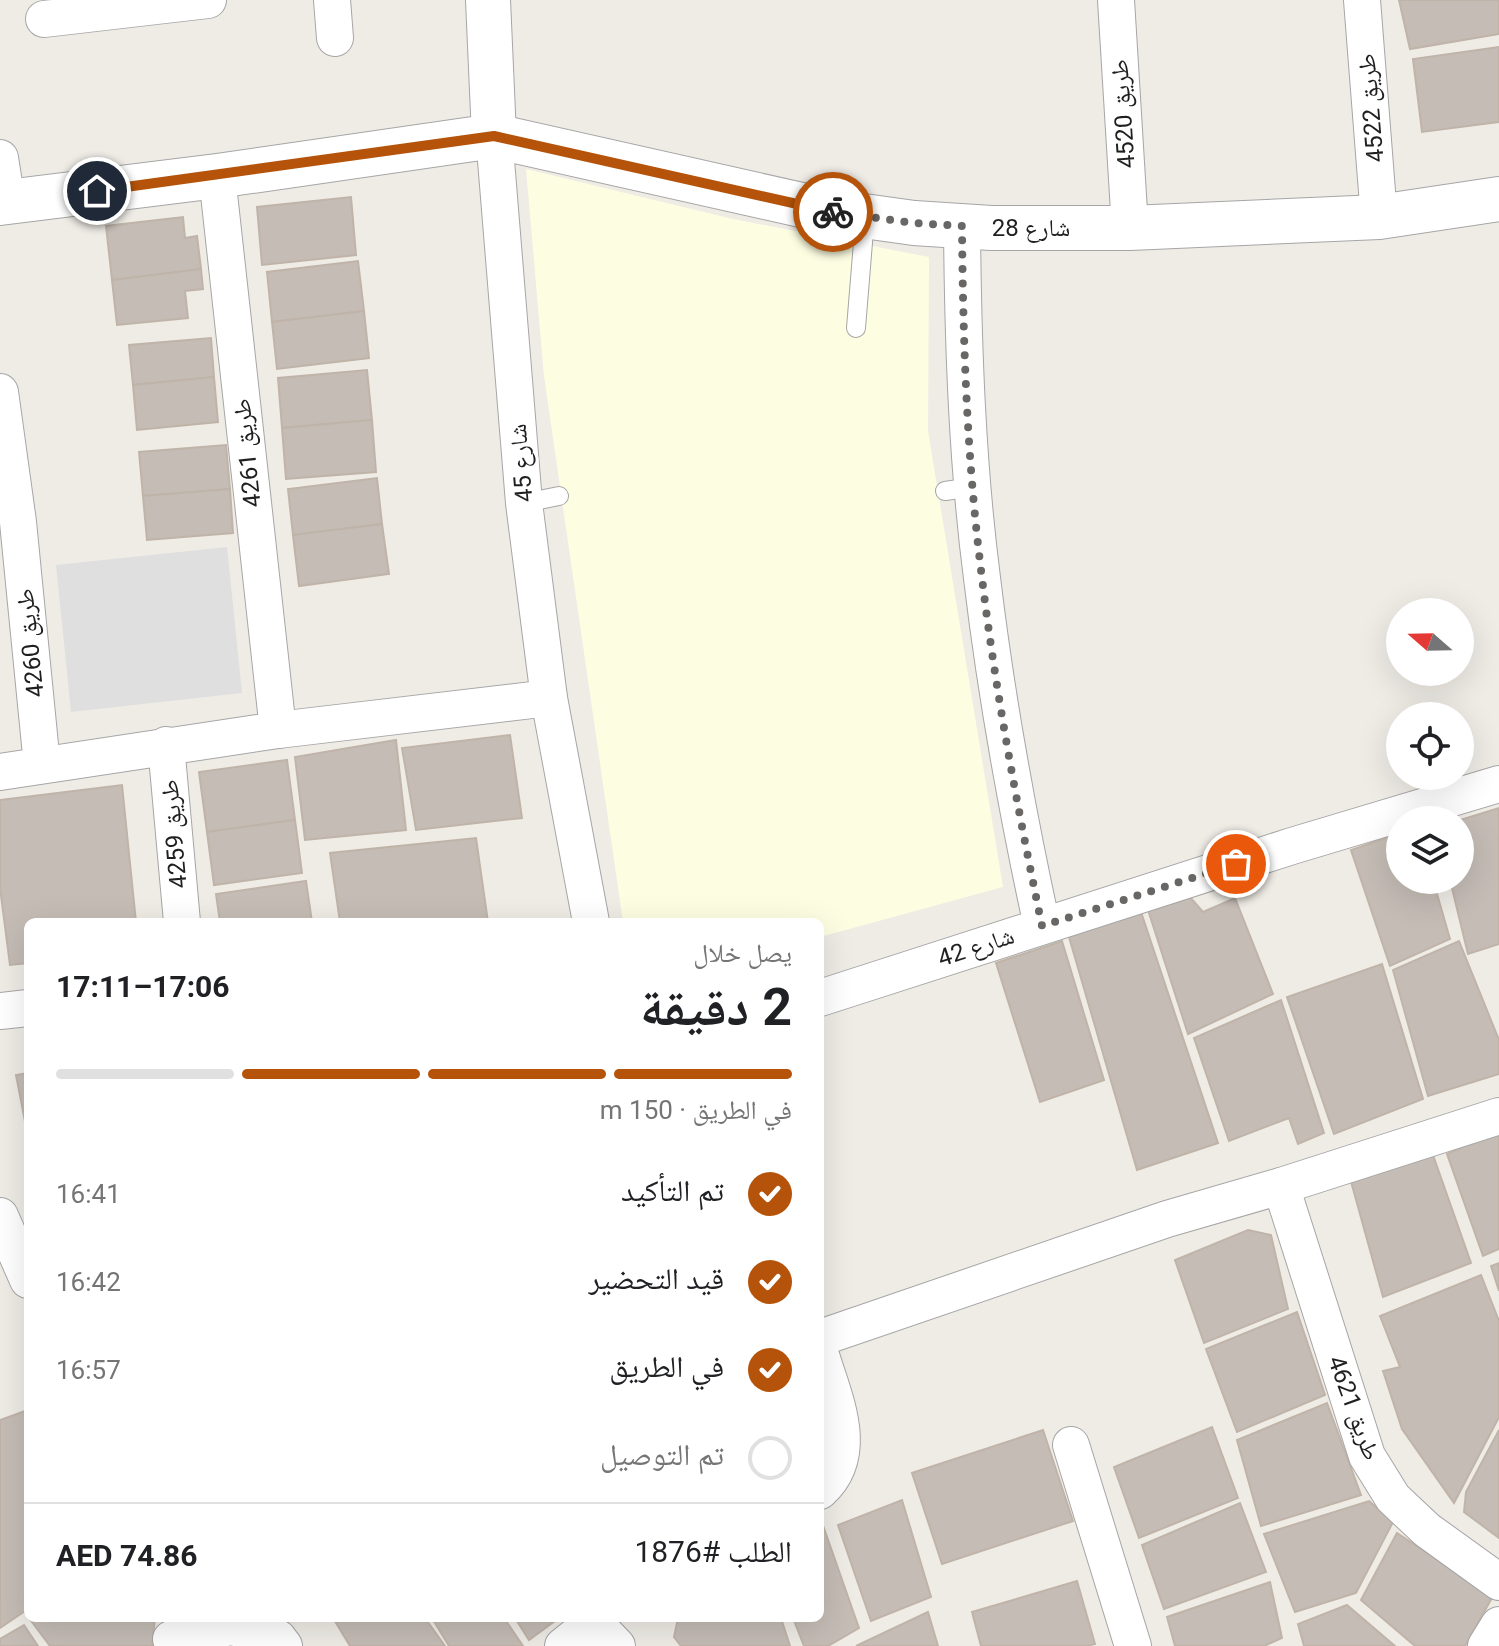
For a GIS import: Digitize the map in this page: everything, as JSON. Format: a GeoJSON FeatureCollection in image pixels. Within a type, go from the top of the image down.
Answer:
{"type":"FeatureCollection","features":[{"type":"Feature","properties":{"kind":"street"},"geometry":{"type":"LineString","coordinates":[[44,19],[208,0]]}},
{"type":"Feature","properties":{"kind":"street"},"geometry":{"type":"LineString","coordinates":[[332,0],[335,38]]}},
{"type":"Feature","properties":{"kind":"street","name":"شارع 45"},"geometry":{"type":"LineString","coordinates":[[488,0],[494,136],[524,503],[549,698],[590,918]]}},
{"type":"Feature","properties":{"kind":"street","name":"طريق 4520"},"geometry":{"type":"LineString","coordinates":[[1116,0],[1130,228]]}},
{"type":"Feature","properties":{"kind":"street","name":"طريق 4522"},"geometry":{"type":"LineString","coordinates":[[1362,0],[1379,217]]}},
{"type":"Feature","properties":{"kind":"street","name":"شارع 28"},"geometry":{"type":"LineString","coordinates":[[3,202],[217,176],[494,136],[828,211],[865,218],[962,226],[1130,228],[1379,217],[1499,199]]}},
{"type":"Feature","properties":{"kind":"street"},"geometry":{"type":"LineString","coordinates":[[0,158],[3,202]]}},
{"type":"Feature","properties":{"kind":"street","name":"طريق 4261"},"geometry":{"type":"LineString","coordinates":[[217,176],[278,730]]}},
{"type":"Feature","properties":{"kind":"street"},"geometry":{"type":"LineString","coordinates":[[962,226],[966,400],[959,489],[981,575],[1000,708],[1042,926]]}},
{"type":"Feature","properties":{"kind":"street","name":"طريق 4260"},"geometry":{"type":"LineString","coordinates":[[0,392],[9,524],[42,765]]}},
{"type":"Feature","properties":{"kind":"street"},"geometry":{"type":"LineString","coordinates":[[0,772],[166,745],[549,698]]}},
{"type":"Feature","properties":{"kind":"street","name":"طريق 4259"},"geometry":{"type":"LineString","coordinates":[[166,745],[182,918]]}},
{"type":"Feature","properties":{"kind":"street","name":"شارع 42"},"geometry":{"type":"LineString","coordinates":[[824,997],[1292,846],[1499,784]]}},
{"type":"Feature","properties":{"kind":"street"},"geometry":{"type":"LineString","coordinates":[[0,1011],[24,1008]]}},
{"type":"Feature","properties":{"kind":"street"},"geometry":{"type":"LineString","coordinates":[[824,1337],[1167,1219],[1499,1116]]}},
{"type":"Feature","properties":{"kind":"street","name":"طريق 4621"},"geometry":{"type":"LineString","coordinates":[[1281,1186],[1367,1456],[1393,1498],[1427,1530],[1499,1582]]}},
{"type":"Feature","properties":{"kind":"street"},"geometry":{"type":"LineString","coordinates":[[0,1206],[24,1201]]}},
{"type":"Feature","properties":{"kind":"street"},"geometry":{"type":"LineString","coordinates":[[0,1216],[24,1271]]}},
{"type":"Feature","properties":{"kind":"street"},"geometry":{"type":"LineString","coordinates":[[824,1366],[842,1429],[843,1446],[840,1462],[824,1486]]}},
{"type":"Feature","properties":{"kind":"street"},"geometry":{"type":"LineString","coordinates":[[1071,1445],[1133,1646]]}},
{"type":"Feature","properties":{"kind":"street"},"geometry":{"type":"LineString","coordinates":[[1486,1646],[1499,1625]]}},
{"type":"Feature","properties":{"kind":"street"},"geometry":{"type":"LineString","coordinates":[[169,1634],[231,1627],[278,1638],[284,1646]]}},
{"type":"Feature","properties":{"kind":"street"},"geometry":{"type":"LineString","coordinates":[[563,1646],[603,1628]]}},
{"type":"Feature","properties":{"kind":"lane"},"geometry":{"type":"LineString","coordinates":[[856,328],[865,218]]}},
{"type":"Feature","properties":{"kind":"lane"},"geometry":{"type":"LineString","coordinates":[[524,503],[559,496]]}},
{"type":"Feature","properties":{"kind":"shaded area"},"geometry":{"type":"Polygon","coordinates":[[[526,169],[733,219],[929,257],[928,431],[1003,887],[824,936],[824,918],[622,918],[544,376],[526,169]]]}},
{"type":"Feature","properties":{"kind":"shaded area"},"geometry":{"type":"Polygon","coordinates":[[[227,547],[242,693],[71,712],[56,565],[227,547]]]}},
{"type":"Feature","properties":{"kind":"building"},"geometry":{"type":"Polygon","coordinates":[[[1399,0],[1499,0],[1499,34],[1410,49],[1399,0]]]}},
{"type":"Feature","properties":{"kind":"building"},"geometry":{"type":"Polygon","coordinates":[[[1499,47],[1499,122],[1422,132],[1413,59],[1499,47]]]}},
{"type":"Feature","properties":{"kind":"building"},"geometry":{"type":"Polygon","coordinates":[[[351,197],[356,255],[262,265],[257,207],[351,197]]]}},
{"type":"Feature","properties":{"kind":"building"},"geometry":{"type":"Polygon","coordinates":[[[183,217],[185,238],[197,236],[201,269],[112,280],[106,226],[183,217]]]}},
{"type":"Feature","properties":{"kind":"building"},"geometry":{"type":"Polygon","coordinates":[[[358,261],[364,311],[272,322],[267,272],[358,261]]]}},
{"type":"Feature","properties":{"kind":"building"},"geometry":{"type":"Polygon","coordinates":[[[201,269],[203,289],[185,291],[188,318],[117,325],[112,280],[201,269]]]}},
{"type":"Feature","properties":{"kind":"building"},"geometry":{"type":"Polygon","coordinates":[[[364,311],[369,358],[277,369],[272,322],[364,311]]]}},
{"type":"Feature","properties":{"kind":"building"},"geometry":{"type":"Polygon","coordinates":[[[211,338],[214,377],[133,385],[129,345],[211,338]]]}},
{"type":"Feature","properties":{"kind":"building"},"geometry":{"type":"Polygon","coordinates":[[[367,370],[372,420],[282,428],[278,378],[367,370]]]}},
{"type":"Feature","properties":{"kind":"building"},"geometry":{"type":"Polygon","coordinates":[[[214,377],[218,422],[137,430],[133,385],[214,377]]]}},
{"type":"Feature","properties":{"kind":"building"},"geometry":{"type":"Polygon","coordinates":[[[372,420],[376,472],[286,479],[282,428],[372,420]]]}},
{"type":"Feature","properties":{"kind":"building"},"geometry":{"type":"Polygon","coordinates":[[[226,445],[230,489],[143,496],[139,452],[226,445]]]}},
{"type":"Feature","properties":{"kind":"building"},"geometry":{"type":"Polygon","coordinates":[[[377,478],[382,524],[293,535],[288,489],[377,478]]]}},
{"type":"Feature","properties":{"kind":"building"},"geometry":{"type":"Polygon","coordinates":[[[230,489],[233,533],[147,540],[143,496],[230,489]]]}},
{"type":"Feature","properties":{"kind":"building"},"geometry":{"type":"Polygon","coordinates":[[[382,524],[389,574],[299,586],[293,535],[382,524]]]}},
{"type":"Feature","properties":{"kind":"building"},"geometry":{"type":"Polygon","coordinates":[[[510,735],[522,818],[416,830],[402,748],[510,735]]]}},
{"type":"Feature","properties":{"kind":"building"},"geometry":{"type":"Polygon","coordinates":[[[396,740],[406,830],[305,840],[295,757],[396,740]]]}},
{"type":"Feature","properties":{"kind":"building"},"geometry":{"type":"Polygon","coordinates":[[[287,760],[295,820],[207,832],[199,772],[287,760]]]}},
{"type":"Feature","properties":{"kind":"building"},"geometry":{"type":"Polygon","coordinates":[[[122,785],[136,918],[24,918],[24,963],[10,965],[0,888],[0,800],[122,785]]]}},
{"type":"Feature","properties":{"kind":"building"},"geometry":{"type":"Polygon","coordinates":[[[1499,808],[1499,944],[1468,954],[1453,894],[1474,894],[1474,816],[1499,808]]]}},
{"type":"Feature","properties":{"kind":"building"},"geometry":{"type":"Polygon","coordinates":[[[295,820],[302,873],[214,885],[207,832],[295,820]]]}},
{"type":"Feature","properties":{"kind":"building"},"geometry":{"type":"Polygon","coordinates":[[[476,838],[487,918],[339,918],[330,853],[476,838]]]}},
{"type":"Feature","properties":{"kind":"building"},"geometry":{"type":"Polygon","coordinates":[[[1386,838],[1386,894],[1437,894],[1450,939],[1390,966],[1351,850],[1386,838]]]}},
{"type":"Feature","properties":{"kind":"building"},"geometry":{"type":"Polygon","coordinates":[[[306,881],[311,918],[219,918],[216,894],[306,881]]]}},
{"type":"Feature","properties":{"kind":"building"},"geometry":{"type":"Polygon","coordinates":[[[1189,896],[1203,912],[1235,898],[1273,994],[1188,1034],[1148,910],[1189,896]]]}},
{"type":"Feature","properties":{"kind":"building"},"geometry":{"type":"Polygon","coordinates":[[[1140,909],[1218,1143],[1137,1170],[1069,937],[1140,909]]]}},
{"type":"Feature","properties":{"kind":"building"},"geometry":{"type":"Polygon","coordinates":[[[1062,941],[1104,1080],[1040,1102],[996,963],[1062,941]]]}},
{"type":"Feature","properties":{"kind":"building"},"geometry":{"type":"Polygon","coordinates":[[[1459,941],[1499,1040],[1499,1074],[1428,1096],[1393,970],[1459,941]]]}},
{"type":"Feature","properties":{"kind":"building"},"geometry":{"type":"Polygon","coordinates":[[[1382,964],[1423,1099],[1334,1134],[1287,997],[1382,964]]]}},
{"type":"Feature","properties":{"kind":"building"},"geometry":{"type":"Polygon","coordinates":[[[1281,1000],[1324,1133],[1298,1144],[1289,1118],[1229,1141],[1194,1038],[1281,1000]]]}},
{"type":"Feature","properties":{"kind":"building"},"geometry":{"type":"Polygon","coordinates":[[[24,1074],[24,1116],[16,1075],[24,1074]]]}},
{"type":"Feature","properties":{"kind":"building"},"geometry":{"type":"Polygon","coordinates":[[[1499,1131],[1499,1249],[1483,1256],[1447,1154],[1499,1131]]]}},
{"type":"Feature","properties":{"kind":"building"},"geometry":{"type":"Polygon","coordinates":[[[1433,1155],[1471,1263],[1383,1297],[1350,1178],[1433,1155]]]}},
{"type":"Feature","properties":{"kind":"building"},"geometry":{"type":"Polygon","coordinates":[[[1248,1230],[1271,1235],[1288,1309],[1204,1343],[1175,1260],[1248,1230]]]}},
{"type":"Feature","properties":{"kind":"building"},"geometry":{"type":"Polygon","coordinates":[[[1499,1263],[1499,1291],[1491,1266],[1499,1263]]]}},
{"type":"Feature","properties":{"kind":"building"},"geometry":{"type":"Polygon","coordinates":[[[1481,1275],[1499,1321],[1499,1417],[1454,1503],[1402,1429],[1383,1371],[1400,1367],[1380,1316],[1481,1275]]]}},
{"type":"Feature","properties":{"kind":"building"},"geometry":{"type":"Polygon","coordinates":[[[1297,1312],[1325,1395],[1237,1432],[1206,1349],[1297,1312]]]}},
{"type":"Feature","properties":{"kind":"building"},"geometry":{"type":"Polygon","coordinates":[[[1327,1403],[1361,1495],[1261,1526],[1237,1440],[1327,1403]]]}},
{"type":"Feature","properties":{"kind":"building"},"geometry":{"type":"Polygon","coordinates":[[[24,1411],[24,1612],[0,1628],[0,1420],[24,1411]]]}},
{"type":"Feature","properties":{"kind":"building"},"geometry":{"type":"Polygon","coordinates":[[[1212,1427],[1238,1498],[1139,1538],[1114,1467],[1212,1427]]]}},
{"type":"Feature","properties":{"kind":"building"},"geometry":{"type":"Polygon","coordinates":[[[1043,1430],[1073,1521],[942,1564],[912,1473],[1043,1430]]]}},
{"type":"Feature","properties":{"kind":"building"},"geometry":{"type":"Polygon","coordinates":[[[1499,1430],[1499,1538],[1464,1512],[1466,1492],[1499,1430]]]}},
{"type":"Feature","properties":{"kind":"building"},"geometry":{"type":"Polygon","coordinates":[[[902,1500],[931,1597],[871,1621],[838,1525],[902,1500]]]}},
{"type":"Feature","properties":{"kind":"building"},"geometry":{"type":"Polygon","coordinates":[[[1369,1501],[1393,1522],[1356,1593],[1295,1612],[1264,1534],[1369,1501]]]}},
{"type":"Feature","properties":{"kind":"building"},"geometry":{"type":"Polygon","coordinates":[[[1240,1503],[1266,1572],[1164,1609],[1142,1545],[1240,1503]]]}},
{"type":"Feature","properties":{"kind":"building"},"geometry":{"type":"Polygon","coordinates":[[[824,1528],[859,1628],[828,1646],[804,1646],[795,1622],[824,1622],[824,1528]]]}},
{"type":"Feature","properties":{"kind":"building"},"geometry":{"type":"Polygon","coordinates":[[[1397,1533],[1493,1596],[1465,1646],[1415,1646],[1361,1600],[1397,1533]]]}},
{"type":"Feature","properties":{"kind":"building"},"geometry":{"type":"Polygon","coordinates":[[[1077,1581],[1095,1644],[981,1646],[972,1612],[1077,1581]]]}},
{"type":"Feature","properties":{"kind":"building"},"geometry":{"type":"Polygon","coordinates":[[[1270,1582],[1282,1638],[1264,1646],[1175,1646],[1167,1617],[1270,1582]]]}},
{"type":"Feature","properties":{"kind":"building"},"geometry":{"type":"Polygon","coordinates":[[[1347,1605],[1395,1646],[1304,1646],[1298,1624],[1347,1605]]]}},
{"type":"Feature","properties":{"kind":"building"},"geometry":{"type":"Polygon","coordinates":[[[928,1612],[938,1646],[856,1646],[928,1612]]]}},
{"type":"Feature","properties":{"kind":"building"},"geometry":{"type":"Polygon","coordinates":[[[32,1622],[155,1622],[152,1646],[50,1646],[32,1622]]]}},
{"type":"Feature","properties":{"kind":"building"},"geometry":{"type":"Polygon","coordinates":[[[335,1622],[428,1622],[445,1646],[350,1646],[335,1622]]]}},
{"type":"Feature","properties":{"kind":"building"},"geometry":{"type":"Polygon","coordinates":[[[434,1622],[507,1622],[523,1646],[449,1646],[434,1622]]]}},
{"type":"Feature","properties":{"kind":"building"},"geometry":{"type":"Polygon","coordinates":[[[518,1622],[554,1622],[529,1640],[518,1622]]]}},
{"type":"Feature","properties":{"kind":"building"},"geometry":{"type":"Polygon","coordinates":[[[677,1622],[782,1622],[790,1646],[681,1646],[674,1637],[677,1622]]]}},
{"type":"Feature","properties":{"kind":"building"},"geometry":{"type":"Polygon","coordinates":[[[24,1625],[38,1646],[0,1646],[0,1639],[24,1625]]]}},
{"type":"Feature","properties":{"kind":"way so far"},"geometry":{"type":"LineString","coordinates":[[833,212],[865,218],[962,226],[966,400],[981,575],[1007,752],[1042,926],[1236,864]]}},
{"type":"Feature","properties":{"kind":"route"},"geometry":{"type":"LineString","coordinates":[[97,191],[494,136],[833,212]]}}]}
